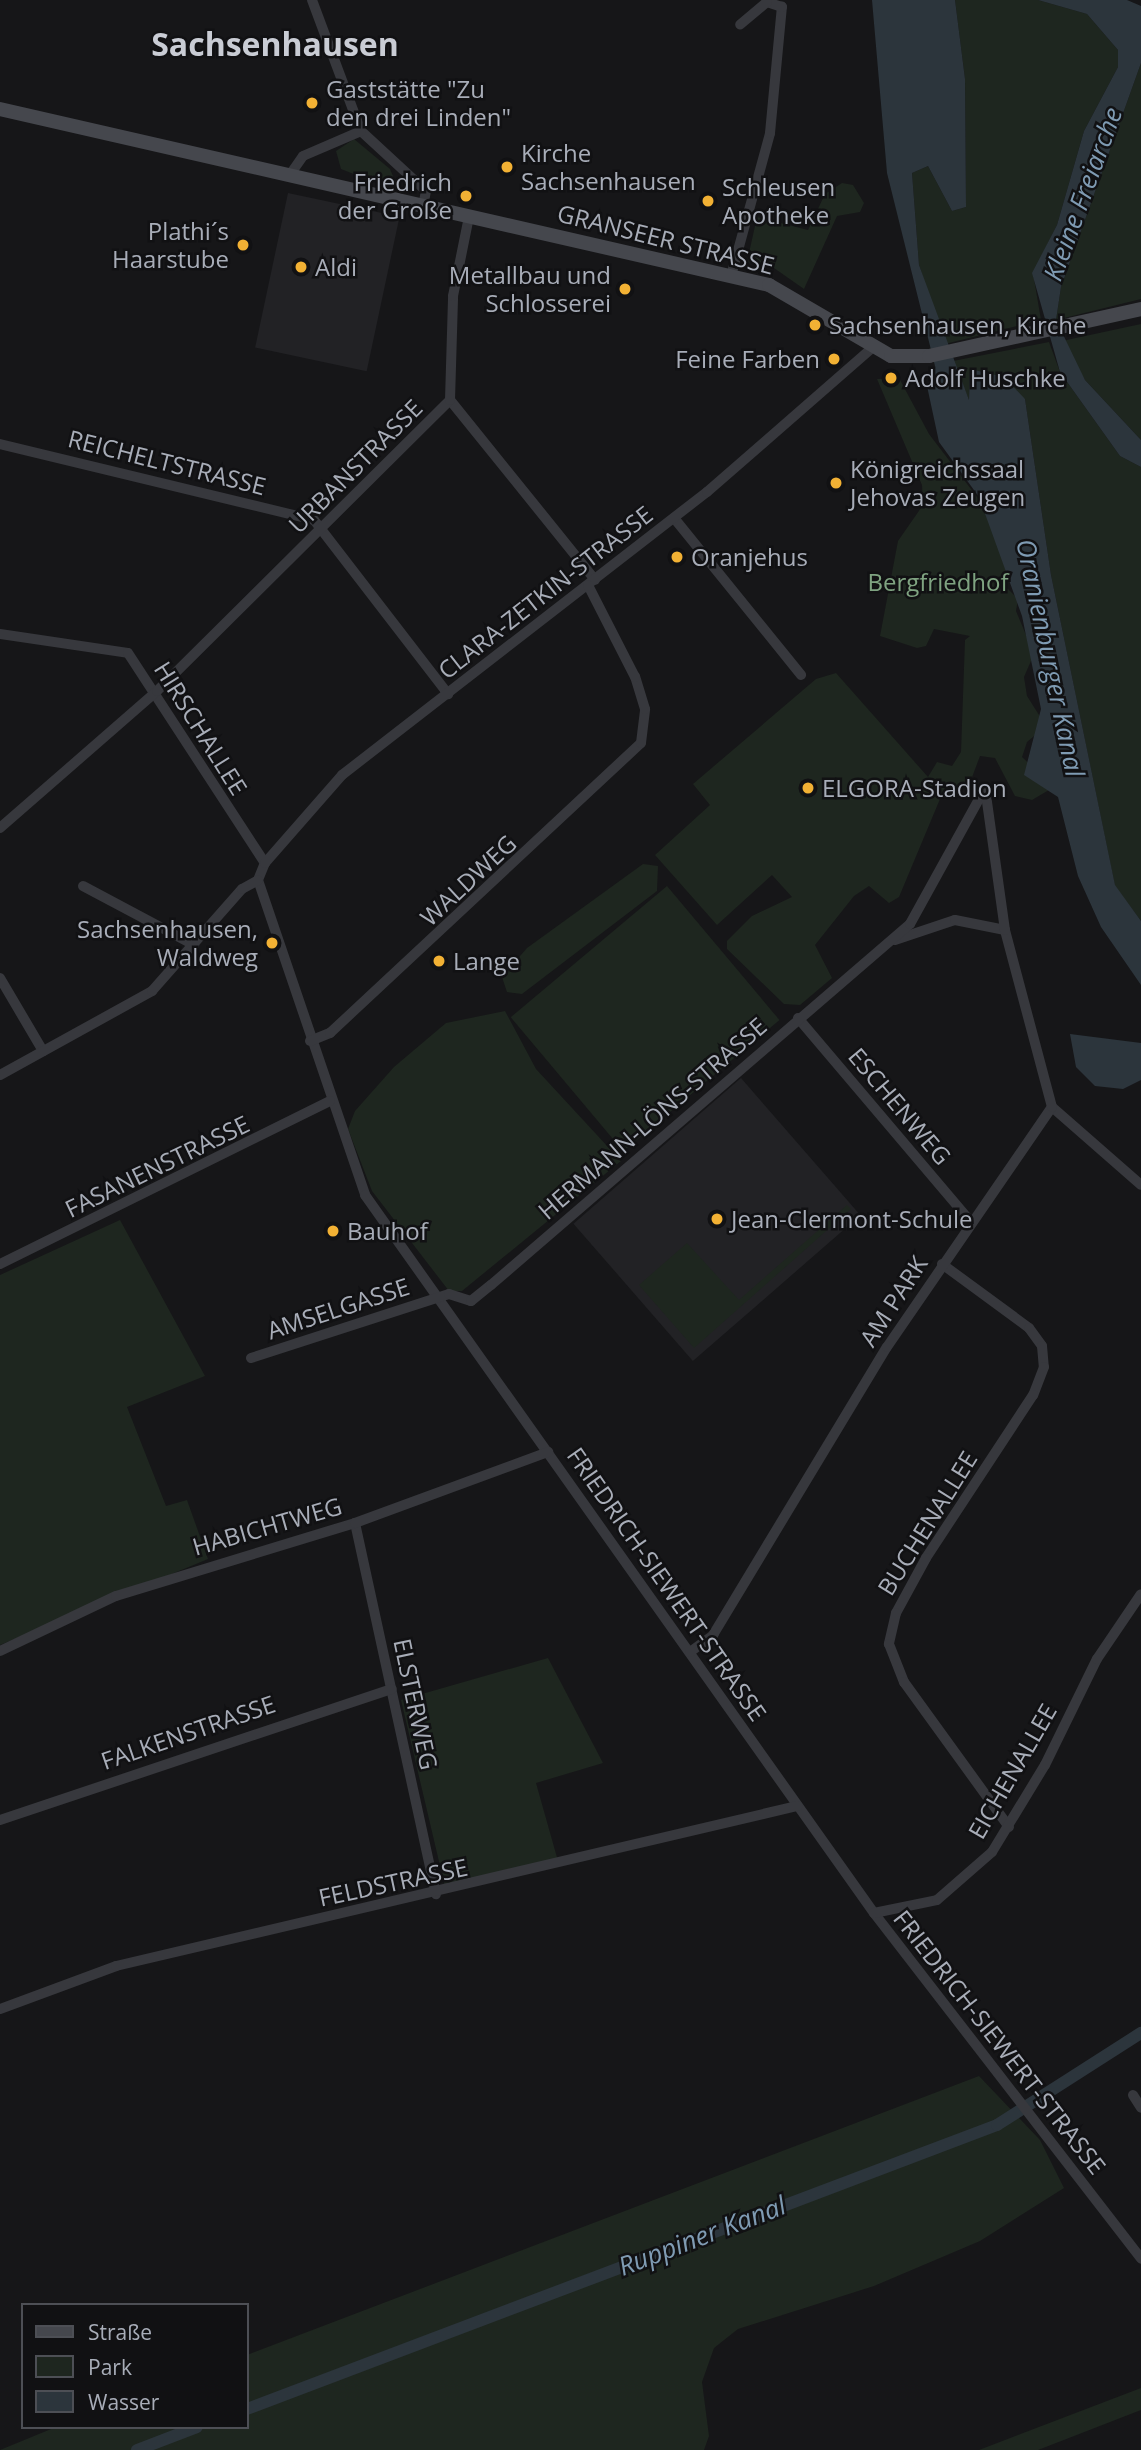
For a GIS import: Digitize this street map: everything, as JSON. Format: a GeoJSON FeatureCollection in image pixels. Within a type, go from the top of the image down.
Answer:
{"type":"FeatureCollection","features":[{"type":"Feature","properties":{"kind":"main road","name":"GRANSEER STRASSE"},"geometry":{"type":"LineString","coordinates":[[0,109],[731,276],[783,292],[872,348],[908,359],[1141,309]]}},
{"type":"Feature","properties":{"kind":"street"},"geometry":{"type":"LineString","coordinates":[[312,0],[361,131],[426,191],[423,207]]}},
{"type":"Feature","properties":{"kind":"street"},"geometry":{"type":"LineString","coordinates":[[731,276],[769,133],[782,7],[768,2],[740,26]]}},
{"type":"Feature","properties":{"kind":"street"},"geometry":{"type":"LineString","coordinates":[[289,176],[303,156],[361,131]]}},
{"type":"Feature","properties":{"kind":"street","name":"URBANSTRASSE"},"geometry":{"type":"LineString","coordinates":[[0,828],[156,691],[322,530],[450,400],[453,296],[469,217]]}},
{"type":"Feature","properties":{"kind":"street","name":"CLARA-ZETKIN-STRASSE"},"geometry":{"type":"LineString","coordinates":[[258,880],[265,863],[342,775],[674,518],[872,348]]}},
{"type":"Feature","properties":{"kind":"street"},"geometry":{"type":"LineString","coordinates":[[450,400],[592,583]]}},
{"type":"Feature","properties":{"kind":"street","name":"REICHELTSTRASSE"},"geometry":{"type":"LineString","coordinates":[[0,443],[314,520],[448,694]]}},
{"type":"Feature","properties":{"kind":"street"},"geometry":{"type":"LineString","coordinates":[[674,518],[801,675]]}},
{"type":"Feature","properties":{"kind":"street","name":"WALDWEG"},"geometry":{"type":"LineString","coordinates":[[310,1041],[330,1033],[494,885],[643,737],[645,709],[635,677],[592,583]]}},
{"type":"Feature","properties":{"kind":"street","name":"HIRSCHALLEE"},"geometry":{"type":"LineString","coordinates":[[0,634],[128,653],[156,691],[265,863]]}},
{"type":"Feature","properties":{"kind":"street","name":"HERMANN-LÖNS-STRASSE"},"geometry":{"type":"LineString","coordinates":[[437,1298],[449,1294],[464,1302],[491,1285],[888,943],[919,913],[985,788],[1005,930],[955,920],[888,943]]}},
{"type":"Feature","properties":{"kind":"street"},"geometry":{"type":"LineString","coordinates":[[0,1075],[152,992],[242,889],[258,880]]}},
{"type":"Feature","properties":{"kind":"street","name":"FRIEDRICH-SIEWERT-STRASSE"},"geometry":{"type":"LineString","coordinates":[[258,880],[330,1101],[365,1195],[874,1913],[1141,2259]]}},
{"type":"Feature","properties":{"kind":"street"},"geometry":{"type":"LineString","coordinates":[[83,886],[194,945]]}},
{"type":"Feature","properties":{"kind":"street"},"geometry":{"type":"LineString","coordinates":[[1005,930],[1052,1107],[1141,1185]]}},
{"type":"Feature","properties":{"kind":"street"},"geometry":{"type":"LineString","coordinates":[[0,978],[43,1051]]}},
{"type":"Feature","properties":{"kind":"street","name":"ESCHENWEG"},"geometry":{"type":"LineString","coordinates":[[798,1018],[970,1221]]}},
{"type":"Feature","properties":{"kind":"street","name":"FASANENSTRASSE"},"geometry":{"type":"LineString","coordinates":[[0,1264],[330,1101]]}},
{"type":"Feature","properties":{"kind":"street","name":"AM PARK"},"geometry":{"type":"LineString","coordinates":[[690,1652],[713,1635],[942,1264],[1052,1107]]}},
{"type":"Feature","properties":{"kind":"street","name":"BUCHENALLEE"},"geometry":{"type":"LineString","coordinates":[[942,1264],[1029,1328],[1042,1346],[1044,1367],[1033,1395],[926,1558],[896,1613],[889,1644],[904,1682],[1009,1827]]}},
{"type":"Feature","properties":{"kind":"street","name":"AMSELGASSE"},"geometry":{"type":"LineString","coordinates":[[251,1358],[437,1298]]}},
{"type":"Feature","properties":{"kind":"street","name":"HABICHTWEG"},"geometry":{"type":"LineString","coordinates":[[0,1651],[116,1596],[355,1523],[548,1452]]}},
{"type":"Feature","properties":{"kind":"street","name":"ELSTERWEG"},"geometry":{"type":"LineString","coordinates":[[355,1523],[436,1894]]}},
{"type":"Feature","properties":{"kind":"street","name":"EICHENALLEE"},"geometry":{"type":"LineString","coordinates":[[874,1913],[937,1900],[983,1861],[1009,1827],[1097,1659],[1141,1594]]}},
{"type":"Feature","properties":{"kind":"street","name":"FALKENSTRASSE"},"geometry":{"type":"LineString","coordinates":[[0,1820],[392,1689]]}},
{"type":"Feature","properties":{"kind":"street","name":"FELDSTRASSE"},"geometry":{"type":"LineString","coordinates":[[0,2009],[116,1966],[436,1894],[797,1806]]}},
{"type":"Feature","properties":{"kind":"street"},"geometry":{"type":"LineString","coordinates":[[1133,2095],[1141,2108]]}},
{"type":"Feature","properties":{"kind":"shaded area"},"geometry":{"type":"Polygon","coordinates":[[[288,193],[400,217],[367,371],[255,348],[288,193]]]}},
{"type":"Feature","properties":{"kind":"shaded area","name":"Jean-Clermont-Schule"},"geometry":{"type":"Polygon","coordinates":[[[741,1078],[860,1215],[693,1361],[573,1224],[741,1078]]]}},
{"type":"Feature","properties":{"kind":"green space"},"geometry":{"type":"Polygon","coordinates":[[[955,0],[1038,0],[1087,14],[1118,50],[1118,67],[1084,131],[1057,225],[1033,273],[1041,320],[945,344],[919,265],[912,173],[928,166],[952,211],[966,207],[965,79],[955,0]]]}},
{"type":"Feature","properties":{"kind":"green space"},"geometry":{"type":"Polygon","coordinates":[[[1141,63],[1141,299],[1056,320],[1061,287],[1141,63]]]}},
{"type":"Feature","properties":{"kind":"green space"},"geometry":{"type":"Polygon","coordinates":[[[354,139],[390,169],[395,181],[374,182],[341,169],[336,151],[354,139]]]}},
{"type":"Feature","properties":{"kind":"green space"},"geometry":{"type":"Polygon","coordinates":[[[842,183],[853,185],[864,203],[860,212],[837,216],[804,289],[774,268],[747,262],[757,217],[808,230],[825,194],[842,183]]]}},
{"type":"Feature","properties":{"kind":"green space"},"geometry":{"type":"Polygon","coordinates":[[[1141,324],[1141,440],[1085,380],[1062,341],[1141,324]]]}},
{"type":"Feature","properties":{"kind":"green space"},"geometry":{"type":"Polygon","coordinates":[[[1049,342],[1060,372],[1120,456],[1141,467],[1141,921],[1115,886],[1051,575],[1025,399],[970,370],[969,400],[953,361],[1049,342]]]}},
{"type":"Feature","properties":{"kind":"green space","name":"Bergfriedhof"},"geometry":{"type":"Polygon","coordinates":[[[899,378],[929,434],[1003,531],[1007,588],[1018,599],[1016,611],[1034,654],[1024,677],[1027,696],[1046,726],[1027,742],[1022,757],[1054,787],[1032,800],[1015,796],[995,758],[980,756],[971,780],[940,799],[899,897],[889,903],[869,886],[854,896],[815,945],[832,978],[800,1005],[784,1004],[727,949],[727,941],[752,916],[792,897],[772,875],[717,925],[655,855],[710,805],[693,784],[816,679],[836,673],[928,777],[937,762],[952,766],[961,752],[965,640],[970,636],[934,629],[926,646],[917,648],[880,636],[898,541],[923,505],[922,485],[877,379],[899,378]]]}},
{"type":"Feature","properties":{"kind":"green space"},"geometry":{"type":"Polygon","coordinates":[[[643,864],[658,866],[657,891],[522,994],[507,992],[502,977],[527,948],[643,864]]]}},
{"type":"Feature","properties":{"kind":"green space"},"geometry":{"type":"Polygon","coordinates":[[[667,886],[779,1020],[623,1151],[511,1017],[667,886]]]}},
{"type":"Feature","properties":{"kind":"green space"},"geometry":{"type":"Polygon","coordinates":[[[505,1011],[536,1069],[621,1161],[462,1291],[449,1291],[372,1191],[348,1129],[355,1111],[394,1067],[446,1023],[505,1011]]]}},
{"type":"Feature","properties":{"kind":"green space"},"geometry":{"type":"Polygon","coordinates":[[[847,1205],[851,1209],[694,1348],[639,1285],[687,1243],[739,1300],[847,1205]]]}},
{"type":"Feature","properties":{"kind":"green space"},"geometry":{"type":"Polygon","coordinates":[[[120,1220],[205,1376],[127,1407],[166,1506],[187,1500],[208,1559],[0,1645],[0,1275],[120,1220]]]}},
{"type":"Feature","properties":{"kind":"green space"},"geometry":{"type":"Polygon","coordinates":[[[548,1658],[603,1763],[536,1783],[558,1861],[445,1887],[401,1700],[548,1658]]]}},
{"type":"Feature","properties":{"kind":"green space"},"geometry":{"type":"Polygon","coordinates":[[[979,2076],[1040,2140],[1064,2188],[980,2241],[874,2286],[738,2329],[714,2348],[702,2382],[709,2436],[704,2450],[0,2450],[51,2429],[248,2429],[248,2355],[979,2076]]]}},
{"type":"Feature","properties":{"kind":"green space"},"geometry":{"type":"Polygon","coordinates":[[[1141,2388],[1141,2410],[1038,2450],[979,2450],[1141,2388]]]}},
{"type":"Feature","properties":{"kind":"water","name":"Oranienburger Kanal"},"geometry":{"type":"Polygon","coordinates":[[[872,0],[955,0],[965,79],[966,207],[952,211],[928,166],[912,173],[919,265],[969,400],[970,369],[1004,377],[1025,399],[1051,575],[1115,885],[1141,921],[1141,985],[1101,927],[1078,876],[1058,797],[1024,775],[1041,709],[1022,616],[979,497],[939,442],[927,386],[935,366],[887,173],[872,0]]]}},
{"type":"Feature","properties":{"kind":"water","name":"Kleine Freiarche"},"geometry":{"type":"Polygon","coordinates":[[[1038,0],[1127,0],[1141,6],[1141,63],[1061,287],[1056,320],[1085,380],[1141,440],[1141,467],[1120,456],[1060,372],[1032,273],[1057,225],[1084,131],[1118,67],[1118,50],[1087,14],[1038,0]]]}},
{"type":"Feature","properties":{"kind":"water"},"geometry":{"type":"Polygon","coordinates":[[[1070,1034],[1141,1043],[1141,1080],[1123,1089],[1095,1086],[1076,1067],[1070,1034]]]}},
{"type":"Feature","properties":{"kind":"waterway","name":"Ruppiner Kanal"},"geometry":{"type":"LineString","coordinates":[[248,2409],[997,2125],[1141,2033]]}},
{"type":"Feature","properties":{"kind":"waterway","name":"Ruppiner Kanal"},"geometry":{"type":"LineString","coordinates":[[137,2450],[192,2429]]}},
{"type":"Feature","properties":{"kind":"place","name":"Gaststätte \"Zu den drei Linden\""},"geometry":{"type":"Point","coordinates":[312,103]}},
{"type":"Feature","properties":{"kind":"place","name":"Kirche Sachsenhausen"},"geometry":{"type":"Point","coordinates":[507,167]}},
{"type":"Feature","properties":{"kind":"place","name":"Friedrich der Große"},"geometry":{"type":"Point","coordinates":[466,196]}},
{"type":"Feature","properties":{"kind":"place","name":"Schleusen Apotheke"},"geometry":{"type":"Point","coordinates":[708,201]}},
{"type":"Feature","properties":{"kind":"place","name":"Plathi´s Haarstube"},"geometry":{"type":"Point","coordinates":[243,245]}},
{"type":"Feature","properties":{"kind":"place","name":"Aldi"},"geometry":{"type":"Point","coordinates":[301,267]}},
{"type":"Feature","properties":{"kind":"place","name":"Metallbau und Schlosserei"},"geometry":{"type":"Point","coordinates":[625,289]}},
{"type":"Feature","properties":{"kind":"place","name":"Sachsenhausen, Kirche"},"geometry":{"type":"Point","coordinates":[815,325]}},
{"type":"Feature","properties":{"kind":"place","name":"Feine Farben"},"geometry":{"type":"Point","coordinates":[834,359]}},
{"type":"Feature","properties":{"kind":"place","name":"Adolf Huschke"},"geometry":{"type":"Point","coordinates":[891,378]}},
{"type":"Feature","properties":{"kind":"place","name":"Königreichssaal Jehovas Zeugen"},"geometry":{"type":"Point","coordinates":[836,483]}},
{"type":"Feature","properties":{"kind":"place","name":"Oranjehus"},"geometry":{"type":"Point","coordinates":[677,557]}},
{"type":"Feature","properties":{"kind":"place","name":"ELGORA-Stadion"},"geometry":{"type":"Point","coordinates":[808,788]}},
{"type":"Feature","properties":{"kind":"place","name":"Sachsenhausen, Waldweg"},"geometry":{"type":"Point","coordinates":[272,943]}},
{"type":"Feature","properties":{"kind":"place","name":"Lange"},"geometry":{"type":"Point","coordinates":[439,961]}},
{"type":"Feature","properties":{"kind":"place","name":"Jean-Clermont-Schule"},"geometry":{"type":"Point","coordinates":[717,1219]}},
{"type":"Feature","properties":{"kind":"place","name":"Bauhof"},"geometry":{"type":"Point","coordinates":[333,1231]}},
{"type":"Feature","properties":{"kind":"district","name":"Sachsenhausen"},"geometry":{"type":"Point","coordinates":[275,44]}}]}
